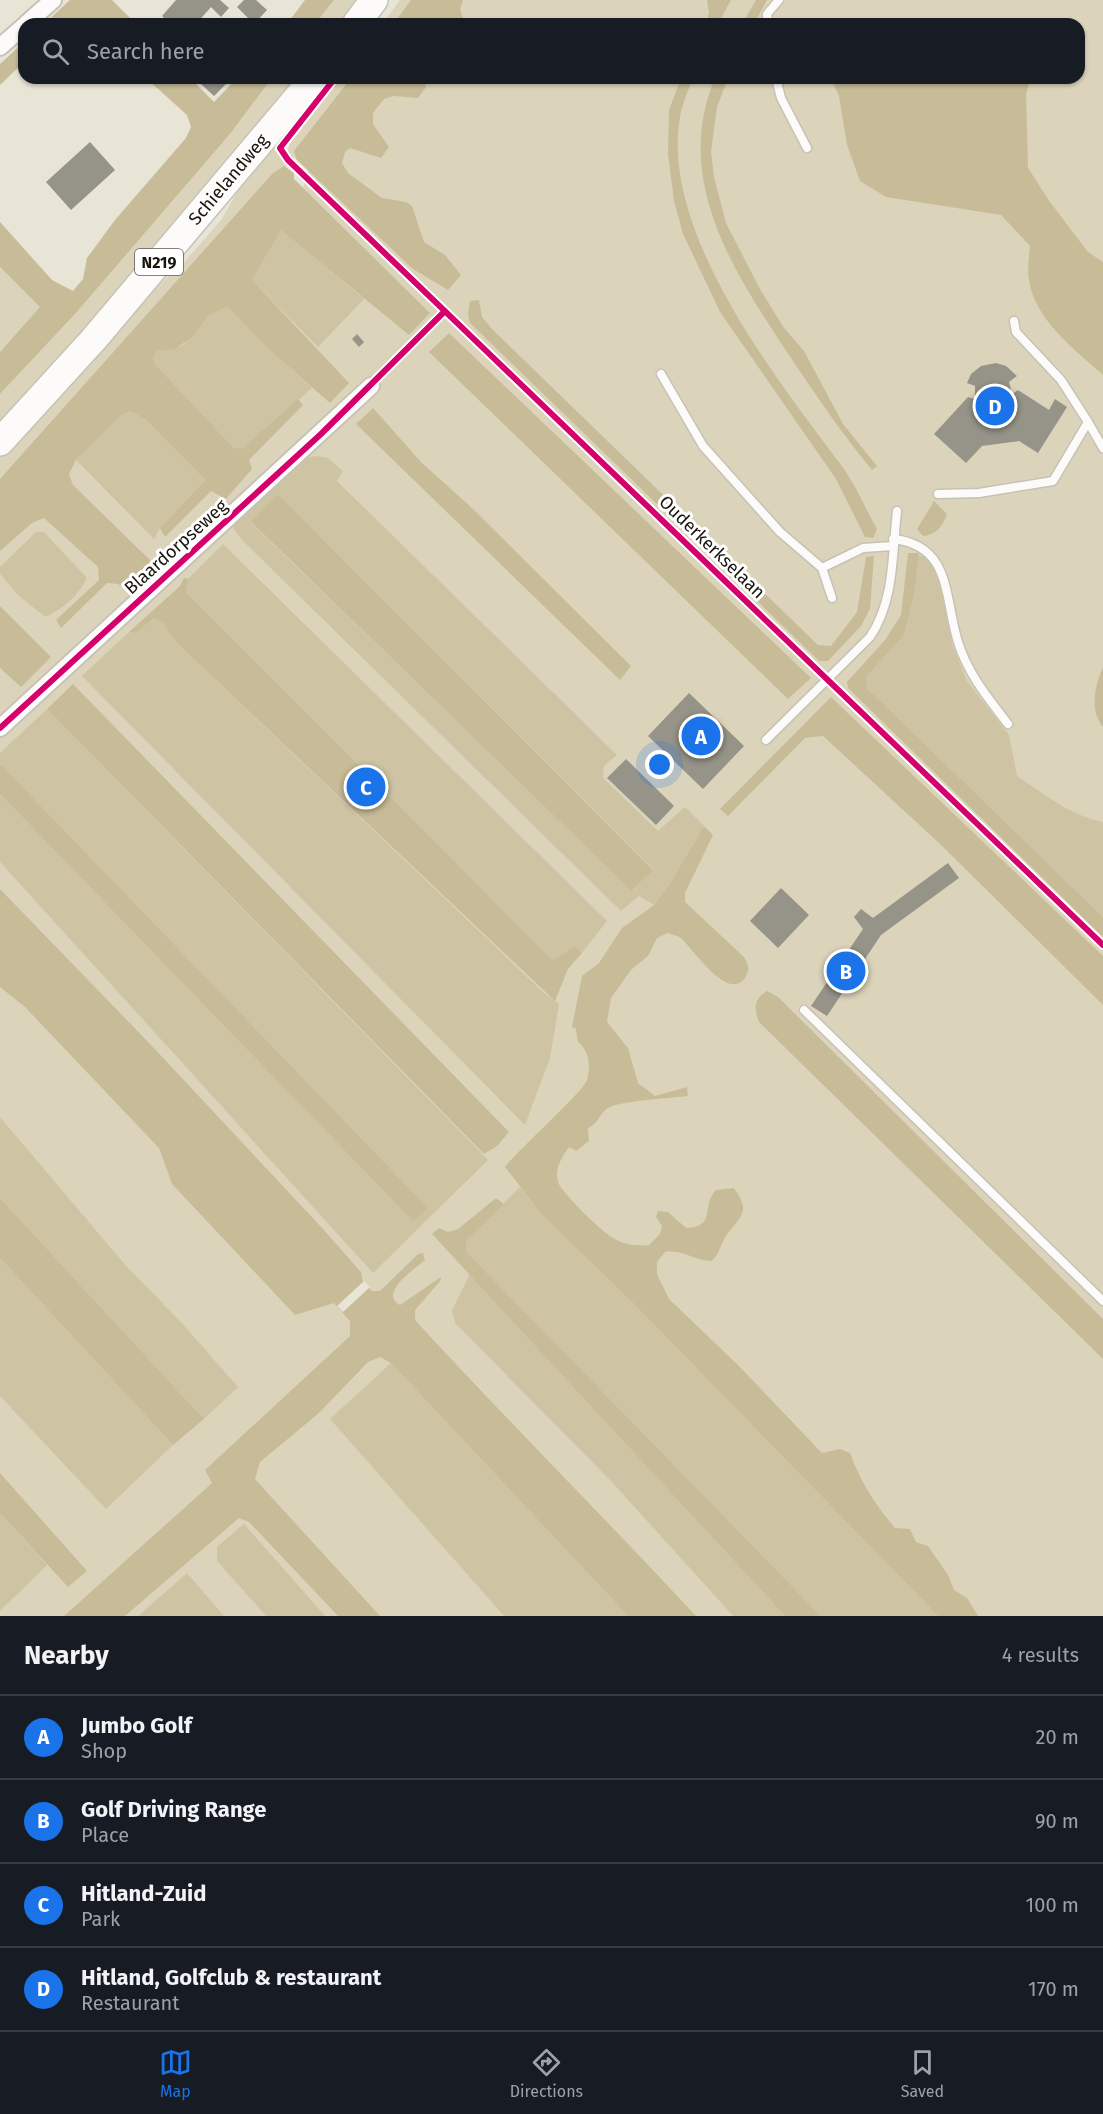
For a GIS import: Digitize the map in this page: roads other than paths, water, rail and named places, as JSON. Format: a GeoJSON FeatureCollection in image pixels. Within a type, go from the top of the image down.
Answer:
{"type":"FeatureCollection","features":[{"type":"Feature","properties":{"kind":"main road"},"geometry":{"type":"LineString","coordinates":[[360,18],[374,0]]}},
{"type":"Feature","properties":{"kind":"main road","name":"Schielandweg"},"geometry":{"type":"LineString","coordinates":[[0,442],[94,339],[309,84]]}},
{"type":"Feature","properties":{"kind":"street"},"geometry":{"type":"LineString","coordinates":[[33,18],[53,0]]}},
{"type":"Feature","properties":{"kind":"street"},"geometry":{"type":"LineString","coordinates":[[0,47],[18,31]]}},
{"type":"Feature","properties":{"kind":"street","name":"Blaardorpseweg"},"geometry":{"type":"LineString","coordinates":[[0,729],[371,386]]}},
{"type":"Feature","properties":{"kind":"lane"},"geometry":{"type":"LineString","coordinates":[[767,18],[767,14],[779,0]]}},
{"type":"Feature","properties":{"kind":"lane"},"geometry":{"type":"LineString","coordinates":[[778,84],[781,98],[807,148]]}},
{"type":"Feature","properties":{"kind":"lane"},"geometry":{"type":"LineString","coordinates":[[1014,321],[1016,332],[1061,380],[1103,448]]}},
{"type":"Feature","properties":{"kind":"lane"},"geometry":{"type":"LineString","coordinates":[[661,374],[703,446],[780,532],[822,568],[832,598]]}},
{"type":"Feature","properties":{"kind":"lane"},"geometry":{"type":"LineString","coordinates":[[938,494],[979,493],[1053,481],[1088,422]]}},
{"type":"Feature","properties":{"kind":"lane"},"geometry":{"type":"LineString","coordinates":[[766,740],[870,637],[882,620],[890,587],[897,511]]}},
{"type":"Feature","properties":{"kind":"lane"},"geometry":{"type":"LineString","coordinates":[[822,568],[863,548],[893,542],[914,541],[937,562],[949,599],[958,641],[975,680],[1008,724]]}},
{"type":"Feature","properties":{"kind":"lane"},"geometry":{"type":"LineString","coordinates":[[804,1010],[1103,1301]]}},
{"type":"Feature","properties":{"kind":"place","name":"Hitland, Golfclub & restaurant"},"geometry":{"type":"Point","coordinates":[995,406]}},
{"type":"Feature","properties":{"kind":"place","name":"Jumbo Golf"},"geometry":{"type":"Point","coordinates":[701,736]}},
{"type":"Feature","properties":{"kind":"place","name":"Hitland-Zuid"},"geometry":{"type":"Point","coordinates":[366,787]}},
{"type":"Feature","properties":{"kind":"place","name":"Golf Driving Range"},"geometry":{"type":"Point","coordinates":[846,971]}}]}
